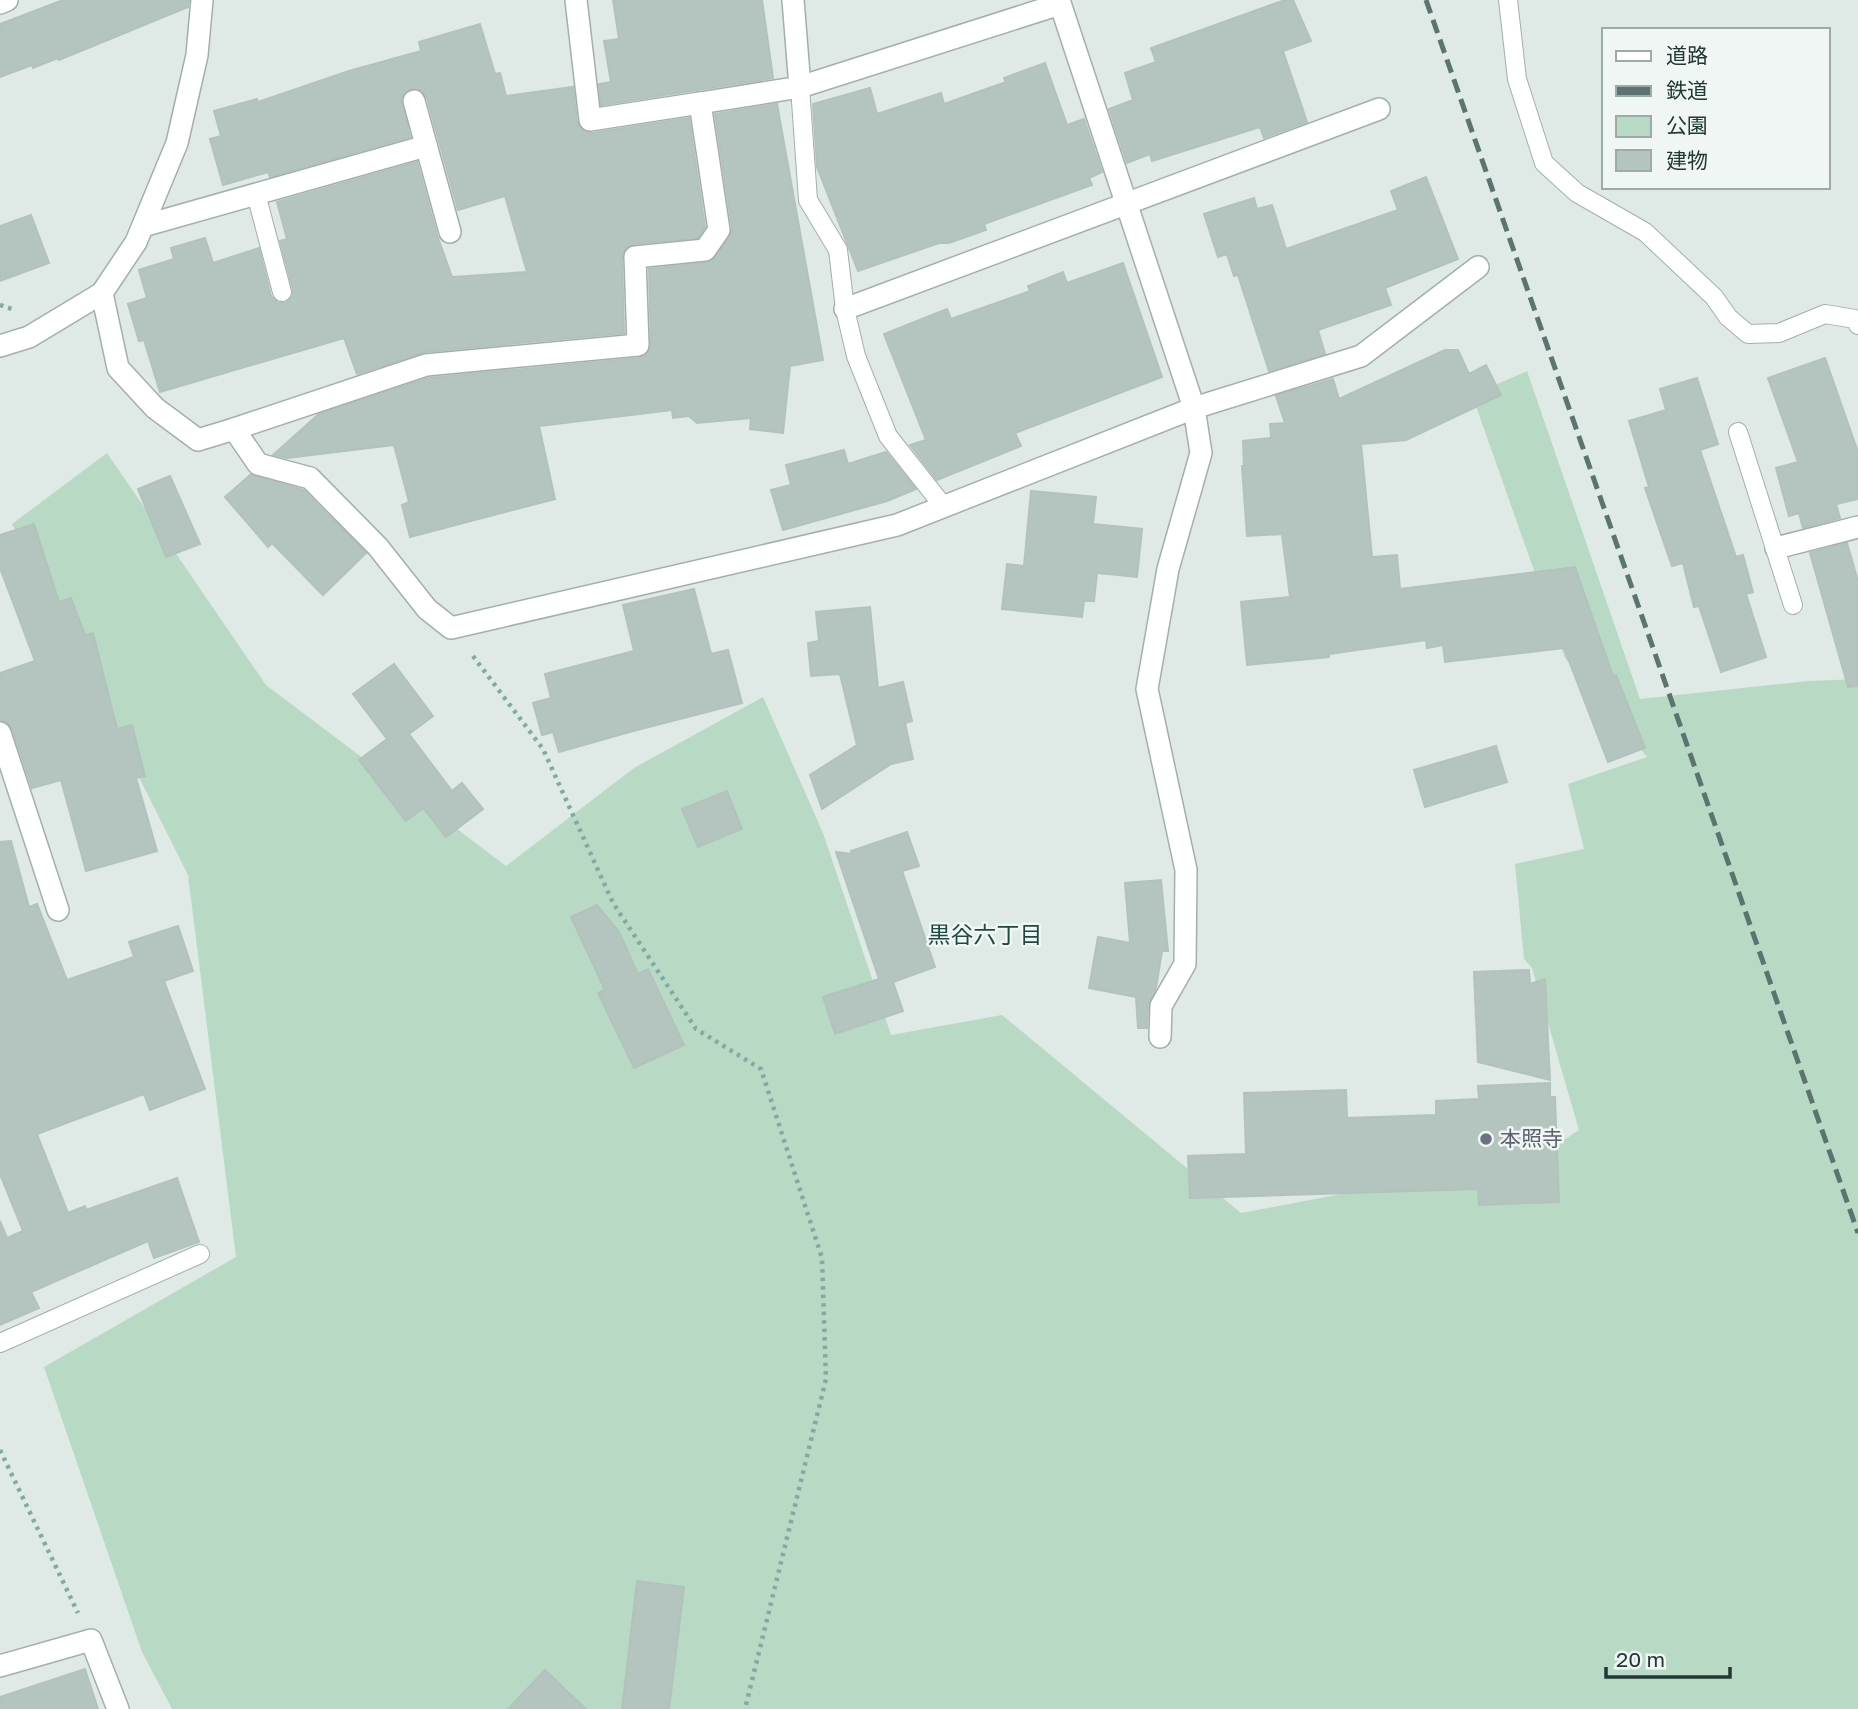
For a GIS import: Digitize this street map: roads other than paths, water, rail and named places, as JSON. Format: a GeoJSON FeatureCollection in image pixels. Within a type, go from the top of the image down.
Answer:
{"type":"FeatureCollection","features":[{"type":"Feature","properties":{"kind":"street"},"geometry":{"type":"LineString","coordinates":[[0,3],[7,0]]}},
{"type":"Feature","properties":{"kind":"street"},"geometry":{"type":"LineString","coordinates":[[0,346],[29,337],[102,293],[136,242],[177,143],[197,55],[202,0]]}},
{"type":"Feature","properties":{"kind":"street"},"geometry":{"type":"LineString","coordinates":[[576,0],[590,120],[800,87],[1059,2],[1194,408],[1201,453],[1168,569],[1147,689],[1186,870],[1185,964],[1161,1006],[1160,1037]]}},
{"type":"Feature","properties":{"kind":"street"},"geometry":{"type":"LineString","coordinates":[[793,0],[800,87]]}},
{"type":"Feature","properties":{"kind":"street"},"geometry":{"type":"LineString","coordinates":[[414,101],[450,232]]}},
{"type":"Feature","properties":{"kind":"street"},"geometry":{"type":"LineString","coordinates":[[102,293],[118,368],[155,408],[198,440],[426,365],[638,345],[635,257],[705,250],[719,230],[700,103]]}},
{"type":"Feature","properties":{"kind":"street"},"geometry":{"type":"LineString","coordinates":[[845,309],[1379,108]]}},
{"type":"Feature","properties":{"kind":"street"},"geometry":{"type":"LineString","coordinates":[[143,226],[426,146]]}},
{"type":"Feature","properties":{"kind":"street"},"geometry":{"type":"LineString","coordinates":[[234,429],[258,464],[310,478],[378,547],[426,608],[452,628],[897,525],[1194,408],[1361,356],[1478,267]]}},
{"type":"Feature","properties":{"kind":"street"},"geometry":{"type":"LineString","coordinates":[[1776,548],[1858,527]]}},
{"type":"Feature","properties":{"kind":"street"},"geometry":{"type":"LineString","coordinates":[[0,733],[58,910]]}},
{"type":"Feature","properties":{"kind":"street"},"geometry":{"type":"LineString","coordinates":[[0,1666],[91,1640],[118,1709]]}},
{"type":"Feature","properties":{"kind":"lane"},"geometry":{"type":"LineString","coordinates":[[1507,0],[1517,79],[1544,163],[1577,193],[1645,232],[1714,297],[1728,317],[1748,334],[1779,333],[1825,314],[1855,319],[1858,325]]}},
{"type":"Feature","properties":{"kind":"lane"},"geometry":{"type":"LineString","coordinates":[[800,87],[808,200],[838,250],[845,309],[856,356],[888,436],[944,507]]}},
{"type":"Feature","properties":{"kind":"lane"},"geometry":{"type":"LineString","coordinates":[[256,194],[282,292]]}},
{"type":"Feature","properties":{"kind":"lane"},"geometry":{"type":"LineString","coordinates":[[1738,432],[1793,604]]}},
{"type":"Feature","properties":{"kind":"lane"},"geometry":{"type":"LineString","coordinates":[[0,1343],[200,1254]]}},
{"type":"Feature","properties":{"kind":"railway"},"geometry":{"type":"LineString","coordinates":[[1426,0],[1858,1233]]}},
{"type":"Feature","properties":{"kind":"place","name":"本照寺"},"geometry":{"type":"Point","coordinates":[1486,1139]}},
{"type":"Feature","properties":{"kind":"district","name":"黒谷六丁目"},"geometry":{"type":"Point","coordinates":[985,935]}}]}
